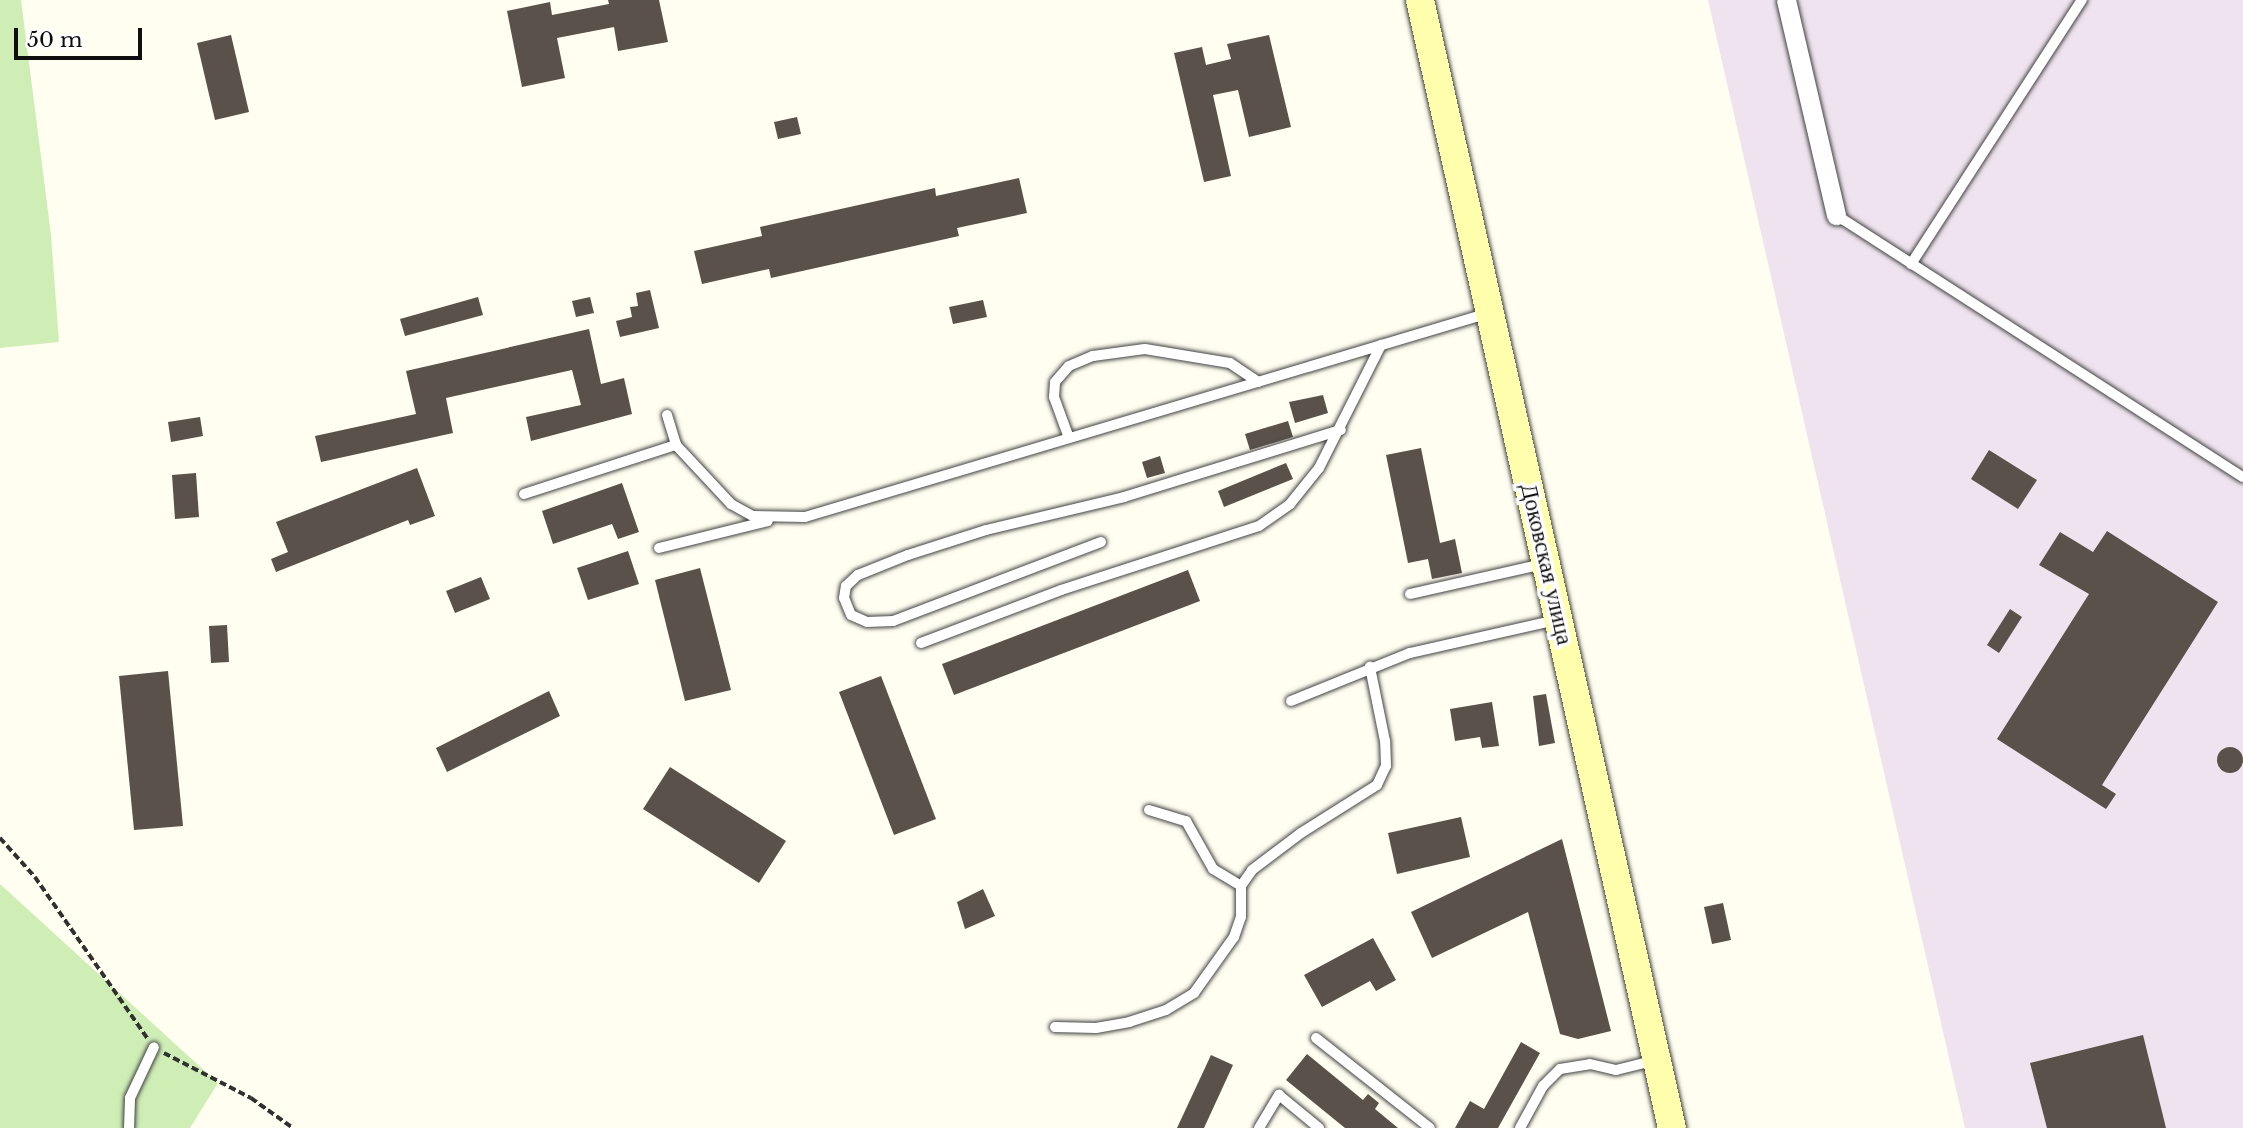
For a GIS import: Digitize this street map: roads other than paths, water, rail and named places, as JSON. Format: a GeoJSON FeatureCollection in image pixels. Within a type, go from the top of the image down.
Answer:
{"type":"FeatureCollection","features":[{"type":"Feature","properties":{"kind":"street","name":"Доковская улица"},"geometry":{"type":"LineString","coordinates":[[1420,0],[1672,1128]]}},
{"type":"Feature","properties":{"kind":"street"},"geometry":{"type":"LineString","coordinates":[[1786,0],[1836,215]]}},
{"type":"Feature","properties":{"kind":"lane"},"geometry":{"type":"LineString","coordinates":[[1912,264],[2082,0]]}},
{"type":"Feature","properties":{"kind":"lane"},"geometry":{"type":"LineString","coordinates":[[1836,215],[2243,477]]}},
{"type":"Feature","properties":{"kind":"lane"},"geometry":{"type":"LineString","coordinates":[[659,548],[776,519],[805,517],[1490,313]]}},
{"type":"Feature","properties":{"kind":"lane"},"geometry":{"type":"LineString","coordinates":[[921,643],[1061,590],[1259,526],[1290,504],[1341,430],[1381,345]]}},
{"type":"Feature","properties":{"kind":"lane"},"geometry":{"type":"LineString","coordinates":[[1069,438],[1054,397],[1055,382],[1069,366],[1093,356],[1144,349],[1218,360],[1243,368],[1258,382]]}},
{"type":"Feature","properties":{"kind":"lane"},"geometry":{"type":"LineString","coordinates":[[667,415],[676,445],[731,503],[752,516],[776,519]]}},
{"type":"Feature","properties":{"kind":"lane"},"geometry":{"type":"LineString","coordinates":[[1101,542],[892,621],[867,622],[851,615],[844,598],[846,586],[858,575],[908,555],[986,530],[1124,497],[1341,430]]}},
{"type":"Feature","properties":{"kind":"lane"},"geometry":{"type":"LineString","coordinates":[[524,494],[676,445]]}},
{"type":"Feature","properties":{"kind":"lane"},"geometry":{"type":"LineString","coordinates":[[1410,594],[1547,563]]}},
{"type":"Feature","properties":{"kind":"lane"},"geometry":{"type":"LineString","coordinates":[[1291,701],[1370,667],[1454,640],[1560,620]]}},
{"type":"Feature","properties":{"kind":"lane"},"geometry":{"type":"LineString","coordinates":[[1055,1027],[1096,1028],[1129,1022],[1166,1010],[1194,993],[1234,937],[1241,917],[1241,886],[1252,870],[1300,832],[1377,785],[1386,766],[1385,741],[1370,667]]}},
{"type":"Feature","properties":{"kind":"lane"},"geometry":{"type":"LineString","coordinates":[[1149,810],[1186,821],[1213,869],[1241,886]]}},
{"type":"Feature","properties":{"kind":"lane"},"geometry":{"type":"LineString","coordinates":[[1316,1038],[1430,1128]]}},
{"type":"Feature","properties":{"kind":"lane"},"geometry":{"type":"LineString","coordinates":[[129,1128],[130,1098],[154,1047]]}},
{"type":"Feature","properties":{"kind":"lane"},"geometry":{"type":"LineString","coordinates":[[1520,1128],[1543,1086],[1560,1069],[1590,1064],[1616,1070],[1657,1060]]}},
{"type":"Feature","properties":{"kind":"lane"},"geometry":{"type":"LineString","coordinates":[[1259,1128],[1279,1096],[1319,1128]]}}]}
